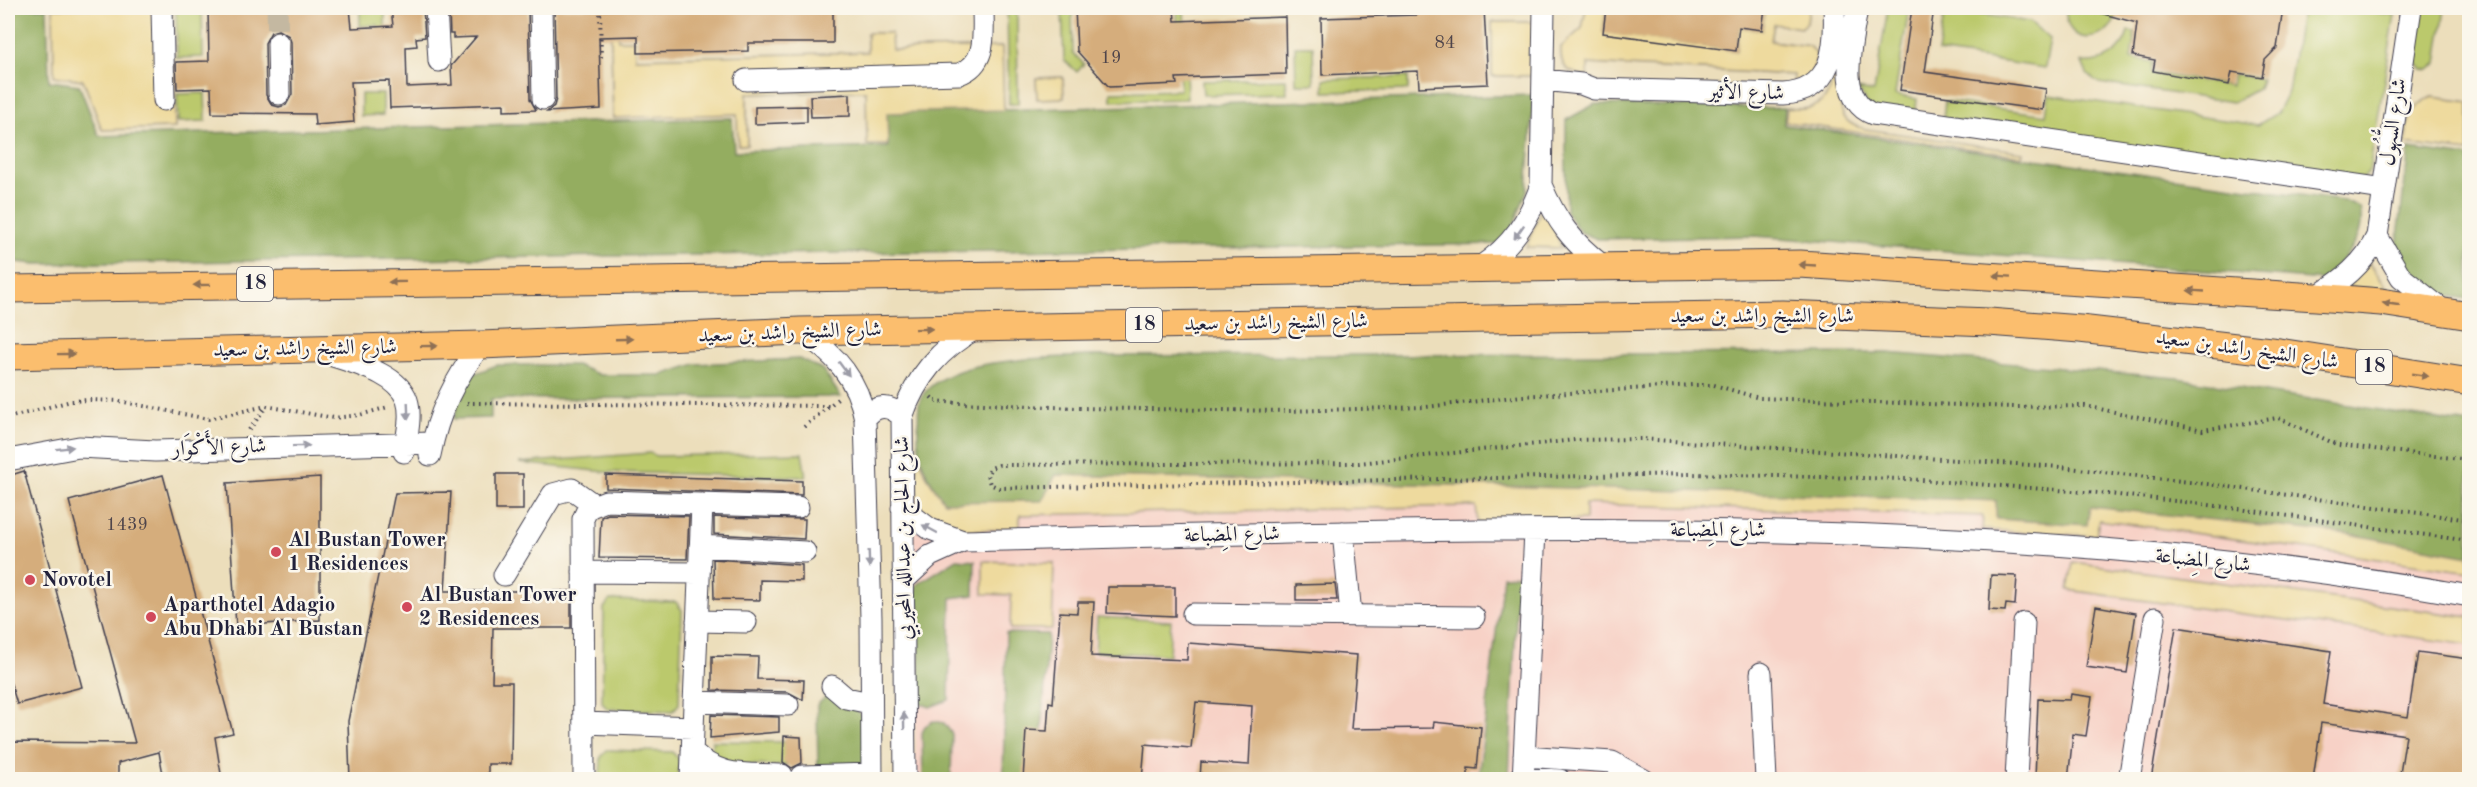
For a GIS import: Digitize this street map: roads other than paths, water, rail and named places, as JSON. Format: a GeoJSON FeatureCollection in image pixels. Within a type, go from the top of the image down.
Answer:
{"type":"FeatureCollection","features":[{"type":"Feature","properties":{"kind":"main road","name":"18"},"geometry":{"type":"LineString","coordinates":[[8,289],[1800,264],[2316,297],[2381,302],[2457,314]]}},
{"type":"Feature","properties":{"kind":"main road"},"geometry":{"type":"LineString","coordinates":[[8,278],[34,287]]}},
{"type":"Feature","properties":{"kind":"main road","name":"شارع الشيخ راشد بن سعيد"},"geometry":{"type":"LineString","coordinates":[[8,356],[482,345],[800,331],[1783,314],[1989,322],[2182,340],[2469,382]]}},
{"type":"Feature","properties":{"kind":"street"},"geometry":{"type":"LineString","coordinates":[[162,8],[164,100]]}},
{"type":"Feature","properties":{"kind":"street"},"geometry":{"type":"LineString","coordinates":[[436,8],[439,61]]}},
{"type":"Feature","properties":{"kind":"street"},"geometry":{"type":"LineString","coordinates":[[541,8],[543,99]]}},
{"type":"Feature","properties":{"kind":"street"},"geometry":{"type":"LineString","coordinates":[[746,80],[959,74],[972,67],[981,55],[983,8]]}},
{"type":"Feature","properties":{"kind":"street"},"geometry":{"type":"LineString","coordinates":[[1480,267],[1512,241],[1532,209],[1541,184],[1544,8]]}},
{"type":"Feature","properties":{"kind":"street","name":"شارع الأثير"},"geometry":{"type":"LineString","coordinates":[[1543,88],[1581,94],[1594,89],[1783,94],[1803,91],[1819,80],[1829,64],[1834,8]]}},
{"type":"Feature","properties":{"kind":"street"},"geometry":{"type":"LineString","coordinates":[[1857,8],[1849,88],[1860,107],[1873,114],[2384,189]]}},
{"type":"Feature","properties":{"kind":"street","name":"شارع السُّهُول"},"geometry":{"type":"LineString","coordinates":[[2316,297],[2354,270],[2364,260],[2377,236],[2411,8]]}},
{"type":"Feature","properties":{"kind":"street"},"geometry":{"type":"LineString","coordinates":[[278,42],[279,94]]}},
{"type":"Feature","properties":{"kind":"street"},"geometry":{"type":"LineString","coordinates":[[1541,184],[1559,223],[1572,239],[1603,266]]}},
{"type":"Feature","properties":{"kind":"street"},"geometry":{"type":"LineString","coordinates":[[2377,236],[2401,277],[2457,314]]}},
{"type":"Feature","properties":{"kind":"street","name":"شارع الحاج بن عبدالله المحيربي"},"geometry":{"type":"LineString","coordinates":[[906,780],[902,417],[915,386],[948,347],[976,328]]}},
{"type":"Feature","properties":{"kind":"street","name":"شارع الحاج بن عبدالله المحيربي"},"geometry":{"type":"LineString","coordinates":[[800,331],[831,353],[855,385],[862,400],[865,419],[872,618],[870,703],[872,777]]}},
{"type":"Feature","properties":{"kind":"street","name":"شارع الأَكْوَار"},"geometry":{"type":"LineString","coordinates":[[8,460],[79,447],[155,450],[405,447],[431,449],[447,399],[464,367],[482,345]]}},
{"type":"Feature","properties":{"kind":"street"},"geometry":{"type":"LineString","coordinates":[[313,349],[383,375],[396,383],[408,402],[405,447]]}},
{"type":"Feature","properties":{"kind":"street"},"geometry":{"type":"LineString","coordinates":[[865,419],[870,412],[883,406],[902,417]]}},
{"type":"Feature","properties":{"kind":"street"},"geometry":{"type":"LineString","coordinates":[[504,575],[553,494],[572,489],[593,504]]}},
{"type":"Feature","properties":{"kind":"street"},"geometry":{"type":"LineString","coordinates":[[584,780],[583,519],[593,504],[606,501],[798,507]]}},
{"type":"Feature","properties":{"kind":"street"},"geometry":{"type":"LineString","coordinates":[[691,780],[702,504]]}},
{"type":"Feature","properties":{"kind":"street","name":"شارع المِضباعة"},"geometry":{"type":"LineString","coordinates":[[902,508],[930,529],[963,541],[1343,532],[1764,530],[2017,544],[2245,565],[2469,596]]}},
{"type":"Feature","properties":{"kind":"street"},"geometry":{"type":"LineString","coordinates":[[1535,531],[1523,779],[1560,780]]}},
{"type":"Feature","properties":{"kind":"street"},"geometry":{"type":"LineString","coordinates":[[1343,532],[1352,615]]}},
{"type":"Feature","properties":{"kind":"street","name":"شارع المِضباعة"},"geometry":{"type":"LineString","coordinates":[[904,580],[930,556],[963,541]]}},
{"type":"Feature","properties":{"kind":"street"},"geometry":{"type":"LineString","coordinates":[[700,546],[805,552]]}},
{"type":"Feature","properties":{"kind":"street"},"geometry":{"type":"LineString","coordinates":[[583,572],[699,573]]}},
{"type":"Feature","properties":{"kind":"street"},"geometry":{"type":"LineString","coordinates":[[1192,614],[1474,617]]}},
{"type":"Feature","properties":{"kind":"street"},"geometry":{"type":"LineString","coordinates":[[2129,780],[2154,618]]}},
{"type":"Feature","properties":{"kind":"street"},"geometry":{"type":"LineString","coordinates":[[697,621],[746,622]]}},
{"type":"Feature","properties":{"kind":"street"},"geometry":{"type":"LineString","coordinates":[[2016,780],[2024,623]]}},
{"type":"Feature","properties":{"kind":"street"},"geometry":{"type":"LineString","coordinates":[[1761,673],[1766,780]]}},
{"type":"Feature","properties":{"kind":"street"},"geometry":{"type":"LineString","coordinates":[[870,703],[846,698],[832,686],[848,685],[871,676]]}},
{"type":"Feature","properties":{"kind":"street"},"geometry":{"type":"LineString","coordinates":[[694,702],[788,705]]}},
{"type":"Feature","properties":{"kind":"street"},"geometry":{"type":"LineString","coordinates":[[584,723],[693,727]]}},
{"type":"Feature","properties":{"kind":"street"},"geometry":{"type":"LineString","coordinates":[[692,751],[704,763],[718,770],[752,776],[872,777]]}},
{"type":"Feature","properties":{"kind":"street"},"geometry":{"type":"LineString","coordinates":[[1524,756],[1612,762],[1644,780]]}},
{"type":"Feature","properties":{"kind":"tunnel"},"geometry":{"type":"LineString","coordinates":[[277,8],[278,43]]}},
{"type":"Feature","properties":{"kind":"place","name":"Al Bustan Tower 1 Residences"},"geometry":{"type":"Point","coordinates":[276,552]}},
{"type":"Feature","properties":{"kind":"place","name":"Novotel"},"geometry":{"type":"Point","coordinates":[30,580]}},
{"type":"Feature","properties":{"kind":"place","name":"Al Bustan Tower 2 Residences"},"geometry":{"type":"Point","coordinates":[407,607]}},
{"type":"Feature","properties":{"kind":"place","name":"Aparthotel Adagio Abu Dhabi Al Bustan"},"geometry":{"type":"Point","coordinates":[151,617]}}]}
